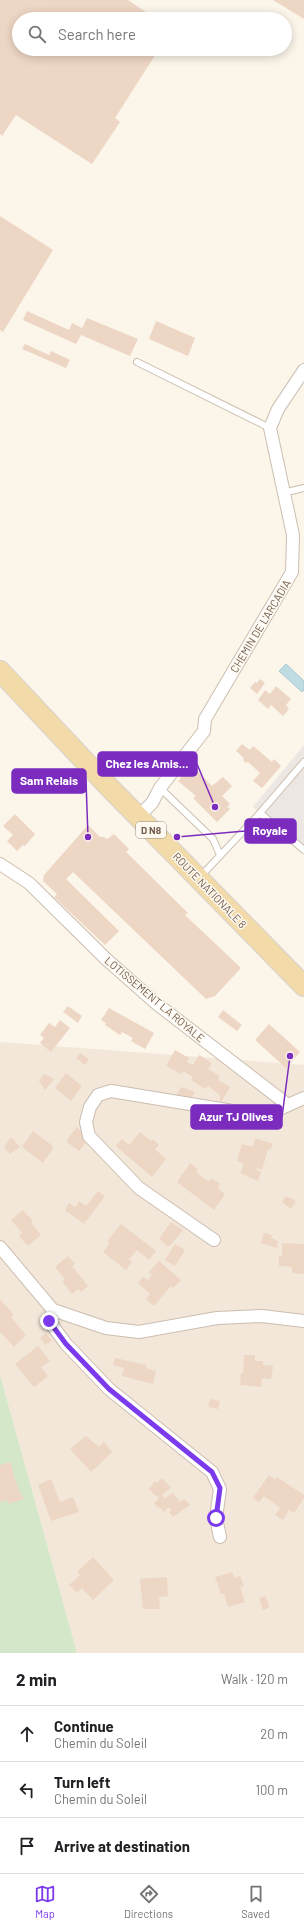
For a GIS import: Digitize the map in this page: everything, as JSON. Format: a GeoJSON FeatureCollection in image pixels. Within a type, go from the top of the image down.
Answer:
{"type":"FeatureCollection","features":[{"type":"Feature","properties":{"kind":"main road","name":"ROUTE NATIONALE 8"},"geometry":{"type":"LineString","coordinates":[[0,670],[143,812],[209,867],[304,967]]}},
{"type":"Feature","properties":{"kind":"main road","name":"ROUTE NATIONALE 8"},"geometry":{"type":"LineString","coordinates":[[209,867],[304,986]]}},
{"type":"Feature","properties":{"kind":"street"},"geometry":{"type":"LineString","coordinates":[[270,428],[278,409],[304,370]]}},
{"type":"Feature","properties":{"kind":"street","name":"CHEMIN DE L'ARCADIA"},"geometry":{"type":"LineString","coordinates":[[143,812],[204,731],[205,718],[292,572],[293,536],[270,428]]}},
{"type":"Feature","properties":{"kind":"street","name":"LOTISSEMENT LA ROYALE"},"geometry":{"type":"LineString","coordinates":[[0,864],[29,883],[106,959],[158,1004],[288,1105]]}},
{"type":"Feature","properties":{"kind":"street"},"geometry":{"type":"LineString","coordinates":[[214,1240],[139,1188],[89,1136],[86,1122],[90,1107],[98,1095],[111,1090],[251,1114],[275,1111],[304,1098]]}},
{"type":"Feature","properties":{"kind":"street"},"geometry":{"type":"LineString","coordinates":[[0,1247],[52,1310],[106,1328],[139,1332],[217,1318],[262,1316],[304,1321]]}},
{"type":"Feature","properties":{"kind":"street"},"geometry":{"type":"LineString","coordinates":[[52,1310],[49,1321],[66,1344],[109,1389],[212,1472],[220,1488],[216,1518],[220,1537]]}},
{"type":"Feature","properties":{"kind":"lane"},"geometry":{"type":"LineString","coordinates":[[137,362],[270,428]]}},
{"type":"Feature","properties":{"kind":"lane"},"geometry":{"type":"LineString","coordinates":[[283,493],[304,488]]}},
{"type":"Feature","properties":{"kind":"lane"},"geometry":{"type":"LineString","coordinates":[[209,867],[304,762]]}},
{"type":"Feature","properties":{"kind":"lane"},"geometry":{"type":"LineString","coordinates":[[160,788],[213,839],[209,867]]}},
{"type":"Feature","properties":{"kind":"lane"},"geometry":{"type":"LineString","coordinates":[[260,812],[304,850]]}},
{"type":"Feature","properties":{"kind":"shaded area"},"geometry":{"type":"Polygon","coordinates":[[[304,745],[304,853],[253,807],[304,745]]]}},
{"type":"Feature","properties":{"kind":"shaded area"},"geometry":{"type":"Polygon","coordinates":[[[0,1042],[304,1065],[304,1653],[77,1653],[0,1375],[0,1042]]]}},
{"type":"Feature","properties":{"kind":"green space"},"geometry":{"type":"Polygon","coordinates":[[[0,1375],[77,1653],[0,1653],[0,1375]]]}},
{"type":"Feature","properties":{"kind":"water"},"geometry":{"type":"Polygon","coordinates":[[[286,664],[304,681],[304,690],[302,692],[279,671],[286,664]]]}},
{"type":"Feature","properties":{"kind":"building"},"geometry":{"type":"Polygon","coordinates":[[[0,0],[128,0],[146,12],[12,12],[12,56],[155,56],[115,118],[120,122],[92,164],[16,115],[2,136],[0,134],[0,0]]]}},
{"type":"Feature","properties":{"kind":"building"},"geometry":{"type":"Polygon","coordinates":[[[273,0],[304,0],[304,19],[273,0]]]}},
{"type":"Feature","properties":{"kind":"building"},"geometry":{"type":"Polygon","coordinates":[[[0,216],[53,250],[3,332],[0,330],[0,216]]]}},
{"type":"Feature","properties":{"kind":"building"},"geometry":{"type":"Polygon","coordinates":[[[27,311],[69,330],[72,323],[82,328],[87,318],[138,339],[130,356],[81,335],[76,344],[23,320],[27,311]]]}},
{"type":"Feature","properties":{"kind":"building"},"geometry":{"type":"Polygon","coordinates":[[[156,321],[195,338],[188,356],[149,339],[156,321]]]}},
{"type":"Feature","properties":{"kind":"building"},"geometry":{"type":"Polygon","coordinates":[[[25,344],[49,355],[51,351],[70,360],[66,368],[22,349],[25,344]]]}},
{"type":"Feature","properties":{"kind":"building"},"geometry":{"type":"Polygon","coordinates":[[[260,679],[265,683],[257,694],[250,688],[260,679]]]}},
{"type":"Feature","properties":{"kind":"building"},"geometry":{"type":"Polygon","coordinates":[[[276,686],[291,699],[286,705],[289,709],[283,716],[271,705],[268,709],[258,700],[265,690],[270,694],[276,686]]]}},
{"type":"Feature","properties":{"kind":"building"},"geometry":{"type":"Polygon","coordinates":[[[242,744],[250,750],[253,746],[272,762],[274,759],[281,766],[262,788],[253,781],[260,773],[248,762],[246,763],[243,760],[244,758],[236,751],[242,744]]]}},
{"type":"Feature","properties":{"kind":"building"},"geometry":{"type":"Polygon","coordinates":[[[187,771],[192,776],[197,771],[212,786],[223,777],[232,786],[222,796],[230,804],[227,807],[230,809],[217,822],[193,798],[196,796],[178,781],[187,771]]]}},
{"type":"Feature","properties":{"kind":"building"},"geometry":{"type":"Polygon","coordinates":[[[15,814],[35,834],[25,846],[23,845],[17,851],[7,841],[13,835],[3,826],[15,814]]]}},
{"type":"Feature","properties":{"kind":"building"},"geometry":{"type":"Polygon","coordinates":[[[88,825],[100,837],[107,839],[114,834],[129,849],[126,852],[188,913],[185,915],[241,968],[215,996],[206,999],[73,872],[66,879],[119,931],[105,945],[54,897],[57,894],[43,881],[44,875],[88,825]]]}},
{"type":"Feature","properties":{"kind":"building"},"geometry":{"type":"Polygon","coordinates":[[[68,1006],[82,1016],[78,1023],[63,1012],[68,1006]]]}},
{"type":"Feature","properties":{"kind":"building"},"geometry":{"type":"Polygon","coordinates":[[[109,1008],[154,1033],[145,1049],[131,1041],[133,1038],[122,1032],[120,1035],[105,1025],[106,1023],[101,1020],[109,1008]]]}},
{"type":"Feature","properties":{"kind":"building"},"geometry":{"type":"Polygon","coordinates":[[[223,1010],[242,1025],[237,1031],[218,1017],[223,1010]]]}},
{"type":"Feature","properties":{"kind":"building"},"geometry":{"type":"Polygon","coordinates":[[[60,1020],[70,1028],[51,1052],[40,1043],[44,1038],[40,1035],[49,1023],[55,1027],[60,1020]]]}},
{"type":"Feature","properties":{"kind":"building"},"geometry":{"type":"Polygon","coordinates":[[[269,1024],[300,1052],[286,1068],[255,1040],[269,1024]]]}},
{"type":"Feature","properties":{"kind":"building"},"geometry":{"type":"Polygon","coordinates":[[[175,1050],[189,1058],[187,1062],[193,1065],[199,1055],[212,1063],[208,1069],[220,1076],[218,1080],[230,1087],[220,1104],[220,1095],[208,1086],[205,1089],[191,1080],[193,1077],[183,1071],[181,1074],[166,1066],[175,1050]]]}},
{"type":"Feature","properties":{"kind":"building"},"geometry":{"type":"Polygon","coordinates":[[[80,1053],[89,1059],[85,1065],[76,1058],[80,1053]]]}},
{"type":"Feature","properties":{"kind":"building"},"geometry":{"type":"Polygon","coordinates":[[[66,1073],[82,1086],[71,1101],[55,1088],[66,1073]]]}},
{"type":"Feature","properties":{"kind":"building"},"geometry":{"type":"Polygon","coordinates":[[[44,1074],[54,1079],[45,1090],[39,1081],[44,1074]]]}},
{"type":"Feature","properties":{"kind":"building"},"geometry":{"type":"Polygon","coordinates":[[[181,1087],[195,1092],[191,1099],[176,1095],[181,1087]]]}},
{"type":"Feature","properties":{"kind":"building"},"geometry":{"type":"Polygon","coordinates":[[[77,1127],[88,1140],[79,1151],[66,1141],[77,1127]]]}},
{"type":"Feature","properties":{"kind":"building"},"geometry":{"type":"Polygon","coordinates":[[[33,1131],[54,1147],[43,1163],[22,1147],[33,1131]]]}},
{"type":"Feature","properties":{"kind":"building"},"geometry":{"type":"Polygon","coordinates":[[[140,1132],[151,1141],[153,1139],[159,1145],[155,1149],[166,1159],[152,1177],[116,1146],[122,1139],[129,1145],[140,1132]]]}},
{"type":"Feature","properties":{"kind":"building"},"geometry":{"type":"Polygon","coordinates":[[[11,1137],[20,1147],[10,1154],[4,1147],[11,1137]]]}},
{"type":"Feature","properties":{"kind":"building"},"geometry":{"type":"Polygon","coordinates":[[[255,1138],[273,1144],[270,1150],[268,1149],[262,1170],[257,1168],[256,1170],[261,1172],[258,1181],[240,1173],[244,1164],[237,1161],[242,1144],[253,1147],[255,1138]]]}},
{"type":"Feature","properties":{"kind":"building"},"geometry":{"type":"Polygon","coordinates":[[[190,1163],[198,1169],[196,1172],[209,1182],[211,1178],[220,1184],[218,1188],[225,1194],[214,1210],[177,1182],[190,1163]]]}},
{"type":"Feature","properties":{"kind":"building"},"geometry":{"type":"Polygon","coordinates":[[[98,1191],[105,1196],[84,1224],[65,1210],[69,1203],[75,1207],[79,1201],[86,1206],[98,1191]]]}},
{"type":"Feature","properties":{"kind":"building"},"geometry":{"type":"Polygon","coordinates":[[[286,1196],[296,1201],[291,1209],[282,1202],[286,1196]]]}},
{"type":"Feature","properties":{"kind":"building"},"geometry":{"type":"Polygon","coordinates":[[[23,1210],[33,1221],[31,1223],[41,1235],[28,1246],[19,1236],[22,1233],[11,1220],[23,1210]]]}},
{"type":"Feature","properties":{"kind":"building"},"geometry":{"type":"Polygon","coordinates":[[[171,1222],[183,1230],[169,1247],[159,1239],[171,1222]]]}},
{"type":"Feature","properties":{"kind":"building"},"geometry":{"type":"Polygon","coordinates":[[[121,1224],[156,1251],[149,1260],[137,1250],[129,1259],[132,1262],[126,1270],[103,1252],[110,1243],[107,1241],[121,1224]]]}},
{"type":"Feature","properties":{"kind":"building"},"geometry":{"type":"Polygon","coordinates":[[[264,1233],[272,1235],[271,1238],[278,1241],[277,1248],[261,1243],[264,1233]]]}},
{"type":"Feature","properties":{"kind":"building"},"geometry":{"type":"Polygon","coordinates":[[[282,1243],[304,1244],[304,1274],[292,1273],[292,1267],[279,1266],[279,1256],[282,1256],[282,1243]]]}},
{"type":"Feature","properties":{"kind":"building"},"geometry":{"type":"Polygon","coordinates":[[[175,1244],[185,1250],[175,1266],[165,1260],[175,1244]]]}},
{"type":"Feature","properties":{"kind":"building"},"geometry":{"type":"Polygon","coordinates":[[[68,1256],[75,1264],[72,1266],[88,1286],[81,1292],[78,1289],[72,1294],[62,1281],[65,1279],[55,1267],[68,1256]]]}},
{"type":"Feature","properties":{"kind":"building"},"geometry":{"type":"Polygon","coordinates":[[[159,1261],[181,1280],[173,1288],[171,1286],[154,1306],[146,1299],[150,1294],[138,1283],[143,1277],[148,1280],[152,1275],[149,1272],[159,1261]]]}},
{"type":"Feature","properties":{"kind":"building"},"geometry":{"type":"Polygon","coordinates":[[[0,1299],[14,1315],[11,1317],[26,1335],[14,1347],[0,1332],[0,1299]]]}},
{"type":"Feature","properties":{"kind":"building"},"geometry":{"type":"Polygon","coordinates":[[[46,1333],[52,1341],[45,1345],[40,1338],[46,1333]]]}},
{"type":"Feature","properties":{"kind":"building"},"geometry":{"type":"Polygon","coordinates":[[[38,1346],[50,1361],[41,1367],[48,1376],[34,1387],[15,1364],[38,1346]]]}},
{"type":"Feature","properties":{"kind":"building"},"geometry":{"type":"Polygon","coordinates":[[[244,1355],[255,1355],[255,1361],[263,1361],[263,1365],[273,1366],[271,1379],[262,1378],[261,1387],[240,1385],[241,1373],[243,1374],[244,1355]]]}},
{"type":"Feature","properties":{"kind":"building"},"geometry":{"type":"Polygon","coordinates":[[[115,1358],[146,1365],[146,1368],[156,1371],[153,1384],[122,1376],[124,1368],[113,1365],[115,1358]]]}},
{"type":"Feature","properties":{"kind":"building"},"geometry":{"type":"Polygon","coordinates":[[[210,1399],[220,1401],[218,1409],[208,1407],[210,1399]]]}},
{"type":"Feature","properties":{"kind":"building"},"geometry":{"type":"Polygon","coordinates":[[[86,1436],[99,1447],[104,1442],[112,1452],[91,1472],[70,1449],[86,1436]]]}},
{"type":"Feature","properties":{"kind":"building"},"geometry":{"type":"Polygon","coordinates":[[[11,1462],[12,1471],[24,1499],[9,1504],[8,1500],[1,1502],[0,1500],[0,1465],[11,1462]]]}},
{"type":"Feature","properties":{"kind":"building"},"geometry":{"type":"Polygon","coordinates":[[[269,1475],[275,1480],[277,1477],[304,1495],[304,1498],[294,1513],[289,1510],[283,1520],[275,1515],[280,1508],[264,1496],[259,1502],[253,1498],[269,1475]]]}},
{"type":"Feature","properties":{"kind":"building"},"geometry":{"type":"Polygon","coordinates":[[[162,1478],[171,1488],[162,1495],[165,1498],[173,1493],[180,1502],[184,1499],[190,1505],[173,1517],[169,1512],[171,1510],[169,1507],[163,1512],[160,1507],[158,1508],[154,1503],[159,1498],[149,1489],[155,1481],[157,1483],[162,1478]]]}},
{"type":"Feature","properties":{"kind":"building"},"geometry":{"type":"Polygon","coordinates":[[[51,1479],[60,1502],[73,1497],[79,1512],[51,1521],[38,1485],[51,1479]]]}},
{"type":"Feature","properties":{"kind":"building"},"geometry":{"type":"Polygon","coordinates":[[[93,1557],[114,1580],[93,1600],[82,1588],[77,1593],[69,1585],[80,1575],[77,1572],[93,1557]]]}},
{"type":"Feature","properties":{"kind":"building"},"geometry":{"type":"Polygon","coordinates":[[[232,1572],[235,1578],[240,1576],[244,1586],[240,1587],[245,1602],[228,1607],[224,1594],[221,1594],[215,1577],[232,1572]]]}},
{"type":"Feature","properties":{"kind":"building"},"geometry":{"type":"Polygon","coordinates":[[[167,1577],[168,1596],[159,1597],[160,1609],[143,1609],[140,1579],[167,1577]]]}},
{"type":"Feature","properties":{"kind":"building"},"geometry":{"type":"Polygon","coordinates":[[[265,1596],[270,1607],[263,1610],[259,1598],[265,1596]]]}},
{"type":"Feature","properties":{"kind":"place","name":"Chez les Amis..."},"geometry":{"type":"Point","coordinates":[215,807]}},
{"type":"Feature","properties":{"kind":"place","name":"Sam Relais"},"geometry":{"type":"Point","coordinates":[88,837]}},
{"type":"Feature","properties":{"kind":"place","name":"Royale"},"geometry":{"type":"Point","coordinates":[177,837]}},
{"type":"Feature","properties":{"kind":"place","name":"Azur TJ Olives"},"geometry":{"type":"Point","coordinates":[290,1056]}},
{"type":"Feature","properties":{"kind":"route"},"geometry":{"type":"LineString","coordinates":[[49,1321],[66,1344],[109,1389],[212,1472],[220,1488],[216,1518]]}}]}
